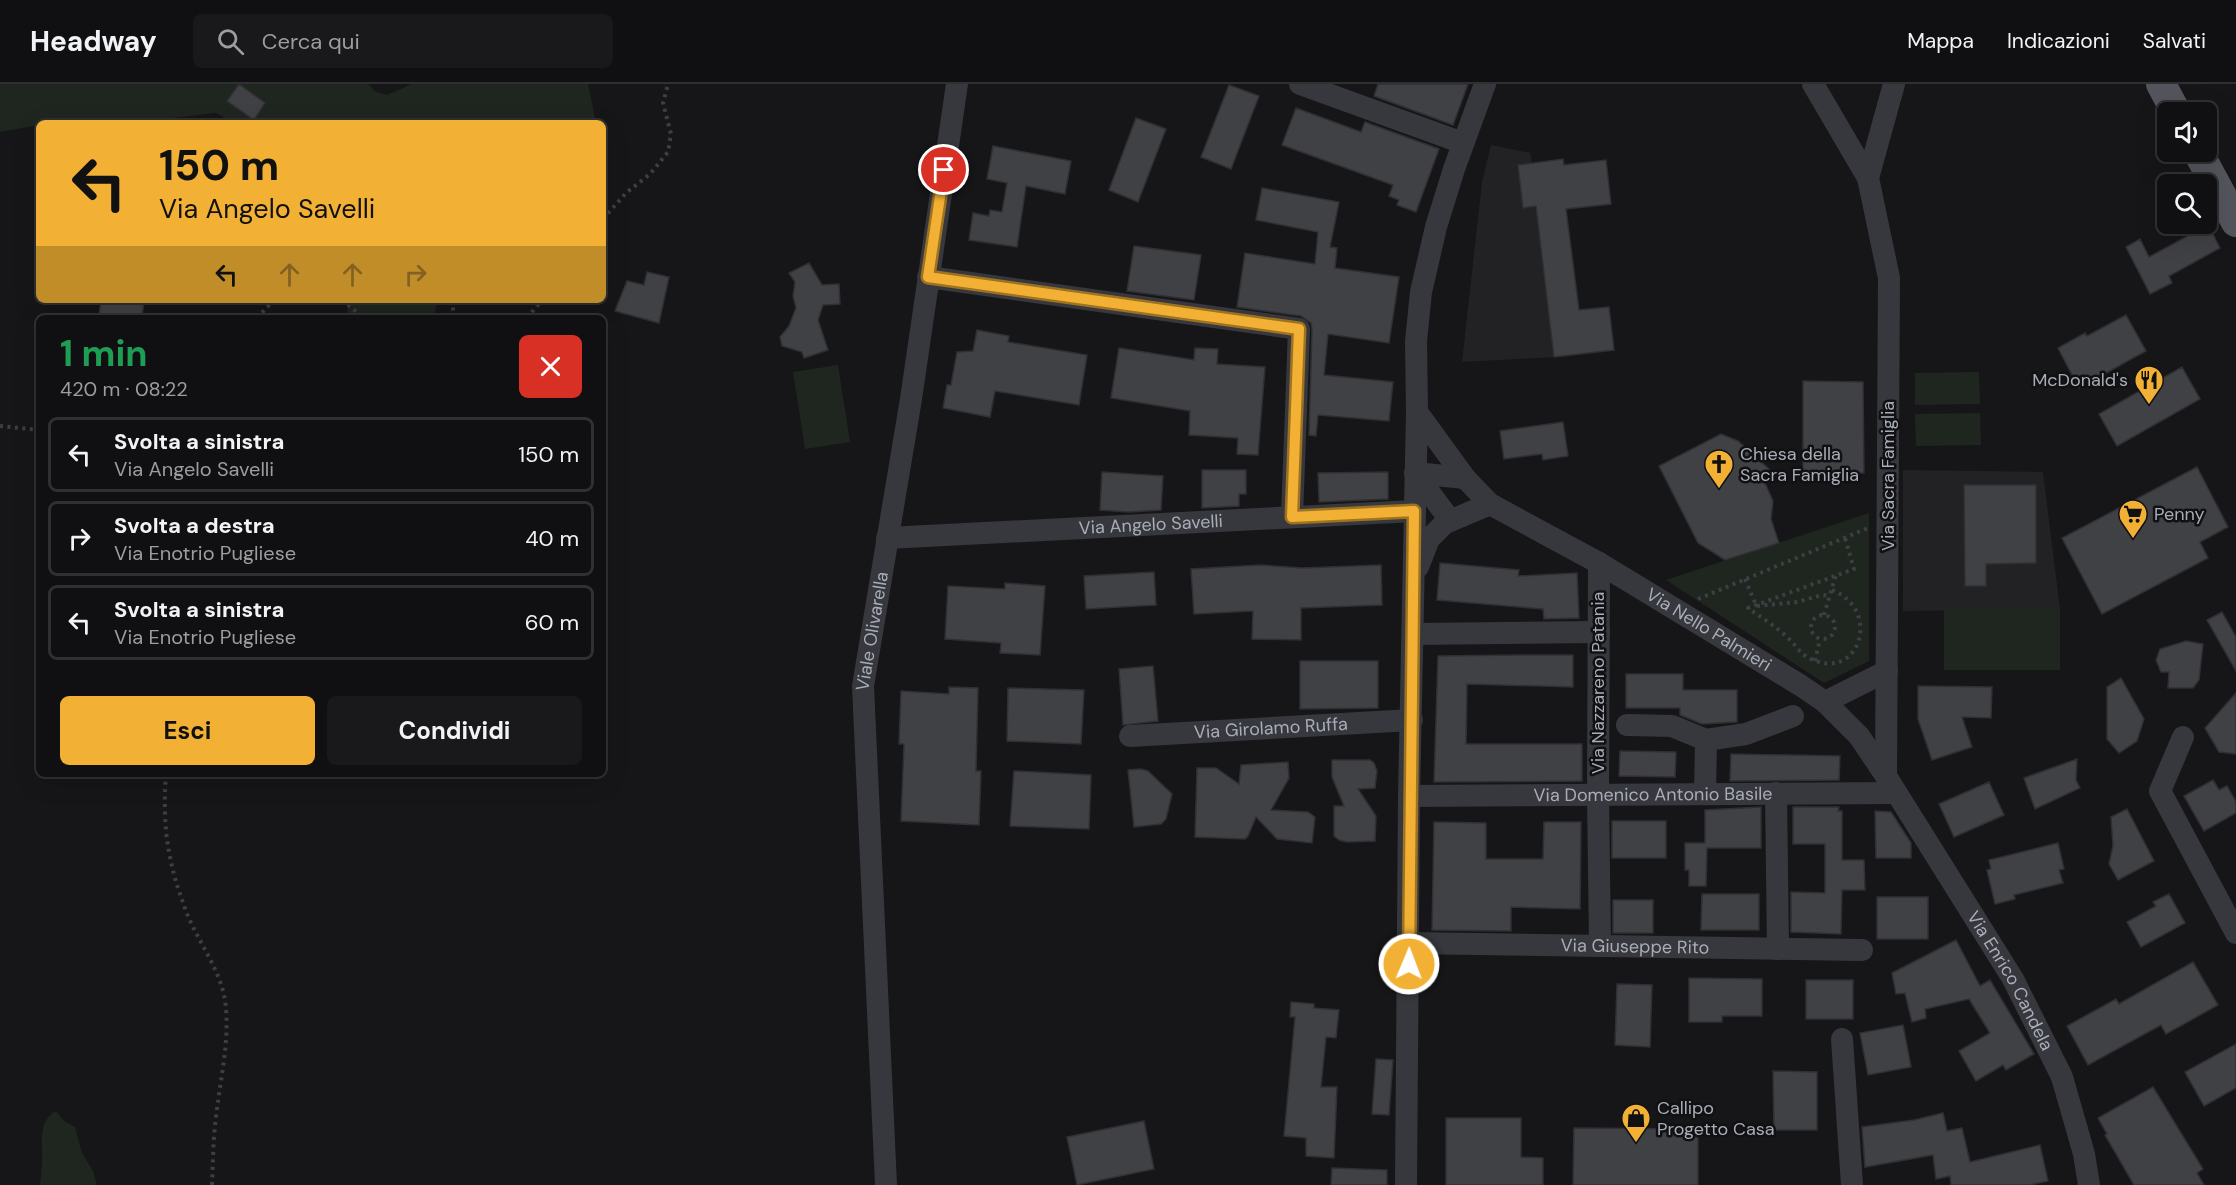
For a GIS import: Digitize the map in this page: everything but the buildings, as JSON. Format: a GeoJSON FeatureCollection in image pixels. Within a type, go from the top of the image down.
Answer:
{"type":"FeatureCollection","features":[{"type":"Feature","properties":{"kind":"main road"},"geometry":{"type":"LineString","coordinates":[[2161,84],[2171,102]]}},
{"type":"Feature","properties":{"kind":"main road"},"geometry":{"type":"LineString","coordinates":[[2205,162],[2232,204]]}},
{"type":"Feature","properties":{"kind":"street","name":"Viale Olivarella"},"geometry":{"type":"LineString","coordinates":[[886,1185],[863,686],[911,399],[957,84]]}},
{"type":"Feature","properties":{"kind":"street"},"geometry":{"type":"LineString","coordinates":[[1300,84],[1463,143]]}},
{"type":"Feature","properties":{"kind":"street"},"geometry":{"type":"LineString","coordinates":[[1406,1185],[1409,796],[1417,412],[1416,341],[1421,292],[1436,227],[1485,84]]}},
{"type":"Feature","properties":{"kind":"street","name":"Via Sacra Famiglia"},"geometry":{"type":"LineString","coordinates":[[1813,84],[1868,178],[1889,278],[1887,671],[1891,784]]}},
{"type":"Feature","properties":{"kind":"street","name":"Via Sacra Famiglia"},"geometry":{"type":"LineString","coordinates":[[1868,178],[1894,84]]}},
{"type":"Feature","properties":{"kind":"street"},"geometry":{"type":"LineString","coordinates":[[928,277],[1299,329],[1292,517]]}},
{"type":"Feature","properties":{"kind":"street","name":"Via Nello Palmieri"},"geometry":{"type":"LineString","coordinates":[[1417,412],[1465,478],[1490,504],[1599,563],[1825,702],[1859,736],[1891,784]]}},
{"type":"Feature","properties":{"kind":"street"},"geometry":{"type":"LineString","coordinates":[[1415,473],[1465,478]]}},
{"type":"Feature","properties":{"kind":"street"},"geometry":{"type":"LineString","coordinates":[[1415,473],[1450,520]]}},
{"type":"Feature","properties":{"kind":"street"},"geometry":{"type":"LineString","coordinates":[[1413,580],[1429,539],[1445,523],[1490,504]]}},
{"type":"Feature","properties":{"kind":"street","name":"Via Angelo Savelli"},"geometry":{"type":"LineString","coordinates":[[887,538],[1414,511]]}},
{"type":"Feature","properties":{"kind":"street","name":"Via Nazzareno Patania"},"geometry":{"type":"LineString","coordinates":[[1599,563],[1600,946]]}},
{"type":"Feature","properties":{"kind":"street"},"geometry":{"type":"LineString","coordinates":[[1413,634],[1599,632]]}},
{"type":"Feature","properties":{"kind":"street"},"geometry":{"type":"LineString","coordinates":[[1825,702],[1887,671]]}},
{"type":"Feature","properties":{"kind":"street"},"geometry":{"type":"LineString","coordinates":[[1627,725],[1672,726],[1706,740],[1746,734],[1793,716]]}},
{"type":"Feature","properties":{"kind":"street","name":"Via Girolamo Ruffa"},"geometry":{"type":"LineString","coordinates":[[1130,736],[1412,720]]}},
{"type":"Feature","properties":{"kind":"street"},"geometry":{"type":"LineString","coordinates":[[2183,737],[2160,791],[2236,933]]}},
{"type":"Feature","properties":{"kind":"street"},"geometry":{"type":"LineString","coordinates":[[1706,740],[1706,794]]}},
{"type":"Feature","properties":{"kind":"street","name":"Via Domenico Antonio Basile"},"geometry":{"type":"LineString","coordinates":[[1409,796],[1776,793],[1891,784]]}},
{"type":"Feature","properties":{"kind":"street","name":"Via Enrico Candela"},"geometry":{"type":"LineString","coordinates":[[1891,784],[2013,979],[2062,1077],[2084,1154],[2089,1185]]}},
{"type":"Feature","properties":{"kind":"street"},"geometry":{"type":"LineString","coordinates":[[1776,793],[1778,949]]}},
{"type":"Feature","properties":{"kind":"street","name":"Via Giuseppe Rito"},"geometry":{"type":"LineString","coordinates":[[1409,943],[1862,950]]}},
{"type":"Feature","properties":{"kind":"street"},"geometry":{"type":"LineString","coordinates":[[1842,1039],[1852,1185]]}},
{"type":"Feature","properties":{"kind":"path"},"geometry":{"type":"LineString","coordinates":[[606,216],[626,193],[650,174],[668,152],[671,134],[663,103],[668,84]]}},
{"type":"Feature","properties":{"kind":"path"},"geometry":{"type":"LineString","coordinates":[[260,315],[271,303]]}},
{"type":"Feature","properties":{"kind":"path"},"geometry":{"type":"LineString","coordinates":[[346,303],[360,315]]}},
{"type":"Feature","properties":{"kind":"path"},"geometry":{"type":"LineString","coordinates":[[530,315],[540,303]]}},
{"type":"Feature","properties":{"kind":"path"},"geometry":{"type":"LineString","coordinates":[[0,426],[36,430]]}},
{"type":"Feature","properties":{"kind":"path"},"geometry":{"type":"LineString","coordinates":[[1674,609],[1888,520]]}},
{"type":"Feature","properties":{"kind":"path"},"geometry":{"type":"LineString","coordinates":[[1748,608],[1854,568],[1845,538]]}},
{"type":"Feature","properties":{"kind":"path"},"geometry":{"type":"LineString","coordinates":[[1824,615],[1836,575]]}},
{"type":"Feature","properties":{"kind":"path"},"geometry":{"type":"LineString","coordinates":[[1745,579],[1756,605]]}},
{"type":"Feature","properties":{"kind":"path"},"geometry":{"type":"LineString","coordinates":[[1748,608],[1791,639],[1797,649],[1807,658],[1835,664],[1846,660],[1859,642],[1861,624],[1852,604],[1843,594],[1832,590]]}},
{"type":"Feature","properties":{"kind":"path"},"geometry":{"type":"LineString","coordinates":[[1748,608],[1797,602],[1822,595],[1830,597]]}},
{"type":"Feature","properties":{"kind":"path"},"geometry":{"type":"LineString","coordinates":[[1824,615],[1834,621],[1835,629],[1831,636],[1820,639],[1811,627],[1817,617],[1824,615]]}},
{"type":"Feature","properties":{"kind":"path"},"geometry":{"type":"LineString","coordinates":[[1815,661],[1820,639]]}},
{"type":"Feature","properties":{"kind":"path"},"geometry":{"type":"LineString","coordinates":[[1840,662],[1843,668]]}},
{"type":"Feature","properties":{"kind":"path"},"geometry":{"type":"LineString","coordinates":[[165,777],[163,809],[168,857],[189,918],[215,967],[226,1007],[226,1055],[215,1119],[212,1185]]}},
{"type":"Feature","properties":{"kind":"shaded area"},"geometry":{"type":"Polygon","coordinates":[[[0,84],[368,84],[376,92],[387,95],[412,84],[588,84],[595,118],[595,120],[228,120],[216,113],[155,120],[36,120],[36,126],[0,132],[0,84]]]}},
{"type":"Feature","properties":{"kind":"shaded area"},"geometry":{"type":"Polygon","coordinates":[[[1491,145],[1530,153],[1532,163],[1518,165],[1524,208],[1536,206],[1554,357],[1462,362],[1482,182],[1491,145]]]}},
{"type":"Feature","properties":{"kind":"shaded area"},"geometry":{"type":"Polygon","coordinates":[[[348,303],[437,303],[434,315],[347,315],[348,303]]]}},
{"type":"Feature","properties":{"kind":"shaded area"},"geometry":{"type":"Polygon","coordinates":[[[838,365],[850,442],[805,449],[793,372],[838,365]]]}},
{"type":"Feature","properties":{"kind":"shaded area"},"geometry":{"type":"Polygon","coordinates":[[[1979,372],[1980,404],[1915,405],[1915,373],[1979,372]]]}},
{"type":"Feature","properties":{"kind":"shaded area"},"geometry":{"type":"Polygon","coordinates":[[[1980,413],[1981,445],[1916,446],[1915,414],[1980,413]]]}},
{"type":"Feature","properties":{"kind":"shaded area"},"geometry":{"type":"Polygon","coordinates":[[[1903,470],[2043,472],[2060,609],[1903,611],[1903,470]]]}},
{"type":"Feature","properties":{"kind":"shaded area"},"geometry":{"type":"Polygon","coordinates":[[[1869,513],[1869,661],[1824,683],[1666,580],[1869,513]]]}},
{"type":"Feature","properties":{"kind":"shaded area"},"geometry":{"type":"Polygon","coordinates":[[[1944,609],[2060,609],[2060,670],[1944,670],[1944,609]]]}},
{"type":"Feature","properties":{"kind":"shaded area"},"geometry":{"type":"Polygon","coordinates":[[[56,1111],[64,1121],[75,1127],[82,1153],[93,1171],[97,1185],[40,1185],[43,1127],[56,1111]]]}},
{"type":"Feature","properties":{"kind":"place","name":"McDonald's"},"geometry":{"type":"Point","coordinates":[2149,406]}},
{"type":"Feature","properties":{"kind":"place","name":"Chiesa della Sacra Famiglia"},"geometry":{"type":"Point","coordinates":[1719,490]}},
{"type":"Feature","properties":{"kind":"place","name":"Penny"},"geometry":{"type":"Point","coordinates":[2133,540]}},
{"type":"Feature","properties":{"kind":"place","name":"Callipo Progetto Casa"},"geometry":{"type":"Point","coordinates":[1636,1144]}},
{"type":"Feature","properties":{"kind":"route"},"geometry":{"type":"LineString","coordinates":[[944,170],[928,277],[1299,329],[1292,517],[1414,511],[1409,796],[1409,964]]}}]}
